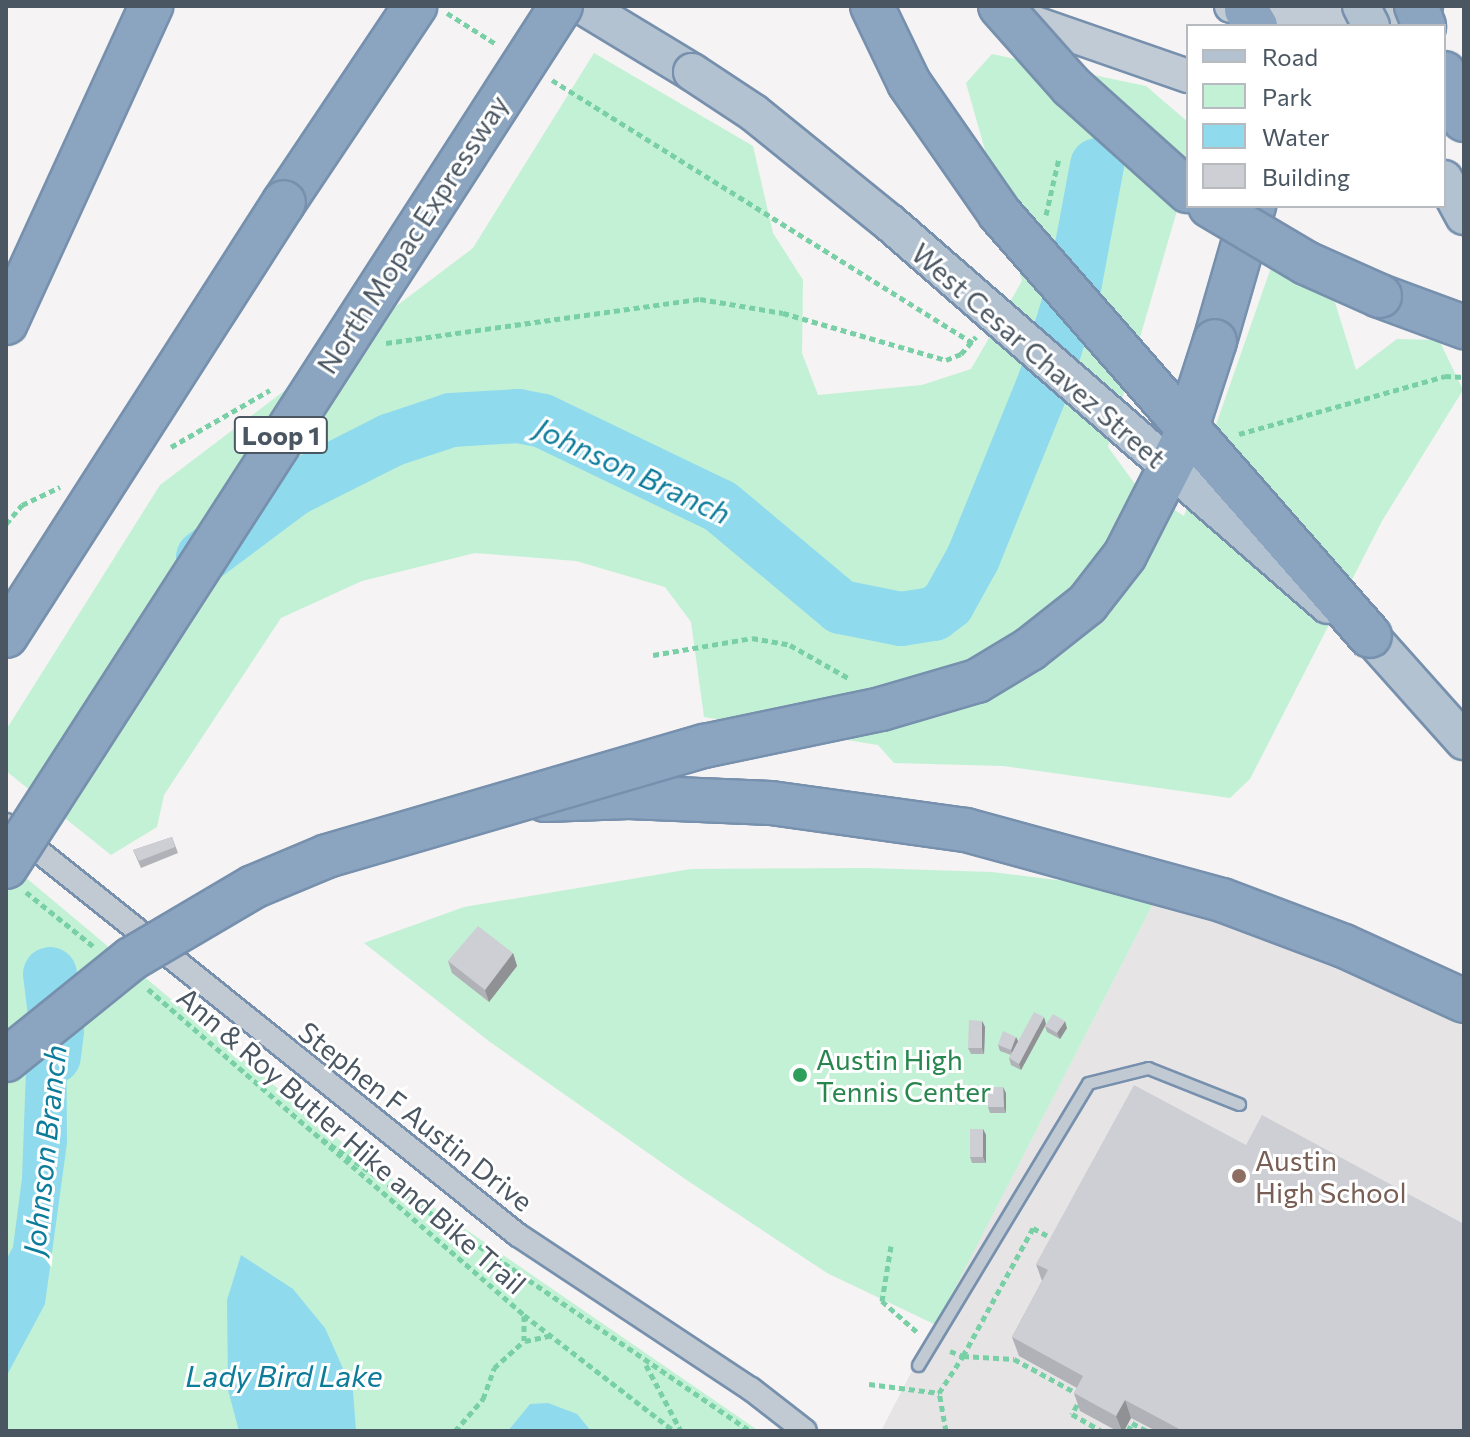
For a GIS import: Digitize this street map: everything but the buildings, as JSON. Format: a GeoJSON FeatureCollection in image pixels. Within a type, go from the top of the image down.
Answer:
{"type":"FeatureCollection","features":[{"type":"Feature","properties":{"kind":"highway"},"geometry":{"type":"LineString","coordinates":[[6,323],[151,6]]}},
{"type":"Feature","properties":{"kind":"highway"},"geometry":{"type":"LineString","coordinates":[[284,202],[380,6]]}},
{"type":"Feature","properties":{"kind":"highway"},"geometry":{"type":"LineString","coordinates":[[6,636],[284,202],[415,6]]}},
{"type":"Feature","properties":{"kind":"highway","name":"North Mopac Expressway"},"geometry":{"type":"LineString","coordinates":[[12,877],[561,6]]}},
{"type":"Feature","properties":{"kind":"highway"},"geometry":{"type":"LineString","coordinates":[[872,6],[909,83],[1000,214],[1370,636]]}},
{"type":"Feature","properties":{"kind":"highway"},"geometry":{"type":"LineString","coordinates":[[1000,6],[1072,87],[1186,189]]}},
{"type":"Feature","properties":{"kind":"highway"},"geometry":{"type":"LineString","coordinates":[[1446,78],[1464,120]]}},
{"type":"Feature","properties":{"kind":"highway"},"geometry":{"type":"LineString","coordinates":[[1213,208],[1306,263],[1380,296],[1464,327]]}},
{"type":"Feature","properties":{"kind":"highway"},"geometry":{"type":"LineString","coordinates":[[6,1060],[131,959],[253,887],[327,856],[704,746],[881,709],[977,681],[1030,649],[1087,604],[1125,555],[1182,443],[1256,209]]}},
{"type":"Feature","properties":{"kind":"highway"},"geometry":{"type":"LineString","coordinates":[[506,802],[629,797],[771,803],[966,830],[1222,900],[1344,946],[1464,1001]]}},
{"type":"Feature","properties":{"kind":"main road","name":"West Cesar Chavez Street"},"geometry":{"type":"LineString","coordinates":[[583,6],[754,113],[890,223],[1291,577],[1370,636],[1464,741]]}},
{"type":"Feature","properties":{"kind":"main road"},"geometry":{"type":"LineString","coordinates":[[985,6],[1186,75]]}},
{"type":"Feature","properties":{"kind":"main road"},"geometry":{"type":"LineString","coordinates":[[1361,6],[1370,24]]}},
{"type":"Feature","properties":{"kind":"main road"},"geometry":{"type":"LineString","coordinates":[[1244,14],[1349,17],[1426,6]]}},
{"type":"Feature","properties":{"kind":"main road"},"geometry":{"type":"LineString","coordinates":[[1446,181],[1464,190]]}},
{"type":"Feature","properties":{"kind":"main road"},"geometry":{"type":"LineString","coordinates":[[1446,184],[1464,216]]}},
{"type":"Feature","properties":{"kind":"street","name":"Stephen F Austin Drive"},"geometry":{"type":"LineString","coordinates":[[6,825],[518,1235],[751,1389],[805,1431]]}},
{"type":"Feature","properties":{"kind":"lane"},"geometry":{"type":"LineString","coordinates":[[918,1365],[1088,1083],[1148,1068],[1239,1104]]}},
{"type":"Feature","properties":{"kind":"path"},"geometry":{"type":"LineString","coordinates":[[436,6],[502,48]]}},
{"type":"Feature","properties":{"kind":"path"},"geometry":{"type":"LineString","coordinates":[[541,73],[983,348]]}},
{"type":"Feature","properties":{"kind":"path"},"geometry":{"type":"LineString","coordinates":[[383,343],[700,299],[783,313],[946,360],[972,343]]}},
{"type":"Feature","properties":{"kind":"path"},"geometry":{"type":"LineString","coordinates":[[1234,435],[1445,376],[1464,377]]}},
{"type":"Feature","properties":{"kind":"path"},"geometry":{"type":"LineString","coordinates":[[157,455],[281,384]]}},
{"type":"Feature","properties":{"kind":"path"},"geometry":{"type":"LineString","coordinates":[[6,524],[22,505],[76,482]]}},
{"type":"Feature","properties":{"kind":"path"},"geometry":{"type":"LineString","coordinates":[[653,655],[752,638],[790,645],[860,685]]}},
{"type":"Feature","properties":{"kind":"path"},"geometry":{"type":"LineString","coordinates":[[12,877],[106,956]]}},
{"type":"Feature","properties":{"kind":"path","name":"Ann & Roy Butler Hike and Bike Trail"},"geometry":{"type":"LineString","coordinates":[[144,986],[524,1315],[674,1431]]}},
{"type":"Feature","properties":{"kind":"path"},"geometry":{"type":"LineString","coordinates":[[292,1117],[645,1365],[750,1431]]}},
{"type":"Feature","properties":{"kind":"path"},"geometry":{"type":"LineString","coordinates":[[946,1431],[939,1393],[963,1356],[1033,1228],[1064,1244]]}},
{"type":"Feature","properties":{"kind":"path"},"geometry":{"type":"LineString","coordinates":[[882,1301],[891,1246]]}},
{"type":"Feature","properties":{"kind":"path"},"geometry":{"type":"LineString","coordinates":[[524,1315],[524,1341]]}},
{"type":"Feature","properties":{"kind":"path"},"geometry":{"type":"LineString","coordinates":[[455,1431],[483,1399],[494,1368],[524,1341],[551,1336]]}},
{"type":"Feature","properties":{"kind":"path"},"geometry":{"type":"LineString","coordinates":[[963,1356],[1014,1359],[1082,1396],[1072,1414],[1102,1431]]}},
{"type":"Feature","properties":{"kind":"path"},"geometry":{"type":"LineString","coordinates":[[645,1365],[681,1431]]}},
{"type":"Feature","properties":{"kind":"path"},"geometry":{"type":"LineString","coordinates":[[869,1384],[939,1393]]}},
{"type":"Feature","properties":{"kind":"path"},"geometry":{"type":"LineString","coordinates":[[1128,1431],[1132,1423],[1147,1431]]}},
{"type":"Feature","properties":{"kind":"shaded area","name":"Austin High School"},"geometry":{"type":"Polygon","coordinates":[[[1155,900],[1390,987],[1464,1026],[1464,1431],[881,1431],[1155,900]]]}},
{"type":"Feature","properties":{"kind":"green space"},"geometry":{"type":"Polygon","coordinates":[[[594,53],[753,146],[773,233],[803,280],[802,353],[818,395],[922,385],[971,369],[1022,281],[966,83],[992,54],[1146,86],[1186,120],[1186,180],[1108,447],[1135,484],[1184,516],[1273,262],[1333,296],[1356,370],[1397,339],[1439,340],[1463,390],[1382,521],[1250,779],[1230,798],[1003,766],[894,763],[878,745],[704,717],[691,622],[665,587],[576,561],[475,553],[362,581],[281,618],[164,795],[157,827],[111,855],[6,771],[6,730],[160,485],[473,248],[594,53]]]}},
{"type":"Feature","properties":{"kind":"green space"},"geometry":{"type":"Polygon","coordinates":[[[6,861],[356,1154],[759,1431],[6,1431],[6,861]]]}},
{"type":"Feature","properties":{"kind":"green space","name":"Austin High Tennis Center"},"geometry":{"type":"Polygon","coordinates":[[[868,868],[992,872],[1098,885],[1155,900],[936,1325],[827,1273],[688,1181],[490,1042],[364,943],[464,907],[691,869],[868,868]]]}},
{"type":"Feature","properties":{"kind":"water"},"geometry":{"type":"Polygon","coordinates":[[[43,984],[66,987],[67,1143],[45,1304],[6,1377],[6,1260],[13,1247],[22,1178],[28,1016],[43,984]]]}},
{"type":"Feature","properties":{"kind":"water","name":"Lady Bird Lake"},"geometry":{"type":"Polygon","coordinates":[[[241,1255],[293,1289],[325,1328],[353,1391],[356,1431],[239,1431],[228,1390],[227,1300],[241,1255]]]}},
{"type":"Feature","properties":{"kind":"water"},"geometry":{"type":"Polygon","coordinates":[[[548,1403],[577,1414],[591,1431],[508,1431],[530,1404],[548,1403]]]}},
{"type":"Feature","properties":{"kind":"waterway","name":"Johnson Branch"},"geometry":{"type":"LineString","coordinates":[[203,557],[294,489],[391,440],[451,420],[518,416],[543,421],[720,506],[841,607],[901,619],[934,614],[948,603],[973,558],[1046,378],[1075,283],[1097,165]]}},
{"type":"Feature","properties":{"kind":"waterway","name":"Johnson Branch"},"geometry":{"type":"LineString","coordinates":[[50,974],[57,1031],[54,1057]]}},
{"type":"Feature","properties":{"kind":"place","name":"Austin High Tennis Center"},"geometry":{"type":"Point","coordinates":[800,1075]}},
{"type":"Feature","properties":{"kind":"place","name":"Austin High School"},"geometry":{"type":"Point","coordinates":[1239,1176]}}]}
